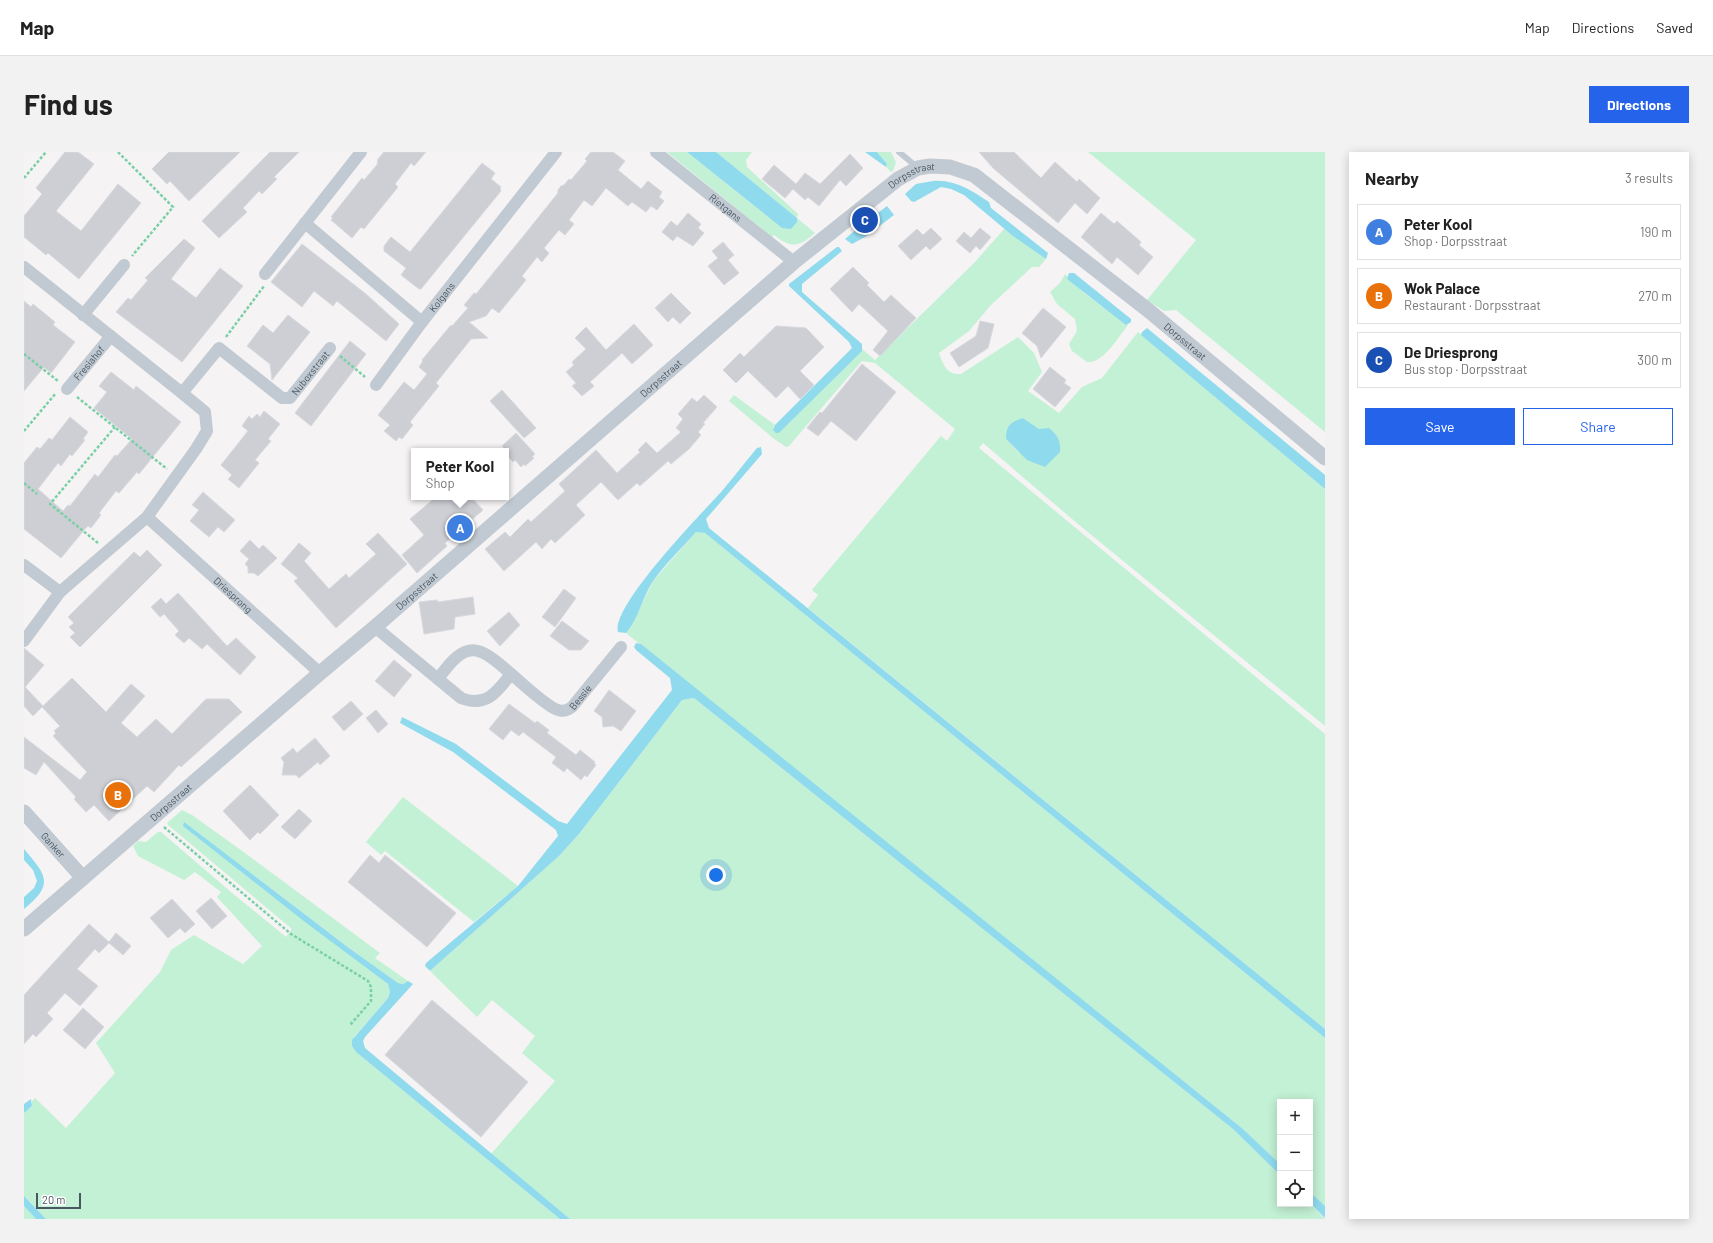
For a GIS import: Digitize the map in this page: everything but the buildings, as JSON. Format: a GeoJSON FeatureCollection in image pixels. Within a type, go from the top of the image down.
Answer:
{"type":"FeatureCollection","features":[{"type":"Feature","properties":{"kind":"street"},"geometry":{"type":"LineString","coordinates":[[265,274],[361,152]]}},
{"type":"Feature","properties":{"kind":"street","name":"Kolgans"},"geometry":{"type":"LineString","coordinates":[[305,223],[422,322],[556,152]]}},
{"type":"Feature","properties":{"kind":"street","name":"Rietgans"},"geometry":{"type":"LineString","coordinates":[[656,152],[794,262]]}},
{"type":"Feature","properties":{"kind":"street","name":"Dorpsstraat"},"geometry":{"type":"LineString","coordinates":[[24,929],[375,627],[794,262],[898,179],[918,168],[930,166],[950,166],[974,175],[1148,310],[1325,458]]}},
{"type":"Feature","properties":{"kind":"street"},"geometry":{"type":"LineString","coordinates":[[83,314],[124,265]]}},
{"type":"Feature","properties":{"kind":"street"},"geometry":{"type":"LineString","coordinates":[[24,267],[205,412],[207,431],[196,449],[147,517],[60,592],[24,641]]}},
{"type":"Feature","properties":{"kind":"street"},"geometry":{"type":"LineString","coordinates":[[376,385],[422,322]]}},
{"type":"Feature","properties":{"kind":"street","name":"Fresiahof"},"geometry":{"type":"LineString","coordinates":[[65,387],[110,336]]}},
{"type":"Feature","properties":{"kind":"street"},"geometry":{"type":"LineString","coordinates":[[182,394],[219,348]]}},
{"type":"Feature","properties":{"kind":"street","name":"Nuboxstraat"},"geometry":{"type":"LineString","coordinates":[[219,348],[282,398],[290,398],[330,348]]}},
{"type":"Feature","properties":{"kind":"street","name":"Driesprong"},"geometry":{"type":"LineString","coordinates":[[147,517],[320,673]]}},
{"type":"Feature","properties":{"kind":"street"},"geometry":{"type":"LineString","coordinates":[[24,565],[60,592]]}},
{"type":"Feature","properties":{"kind":"street"},"geometry":{"type":"LineString","coordinates":[[375,627],[461,698],[475,702],[481,701],[493,694],[511,674]]}},
{"type":"Feature","properties":{"kind":"street","name":"Bessie"},"geometry":{"type":"LineString","coordinates":[[438,679],[454,658],[468,650],[482,651],[488,654],[554,709],[567,710],[572,707],[621,647]]}},
{"type":"Feature","properties":{"kind":"street","name":"Ganker"},"geometry":{"type":"LineString","coordinates":[[24,812],[83,878]]}},
{"type":"Feature","properties":{"kind":"lane"},"geometry":{"type":"LineString","coordinates":[[899,152],[918,168]]}},
{"type":"Feature","properties":{"kind":"path"},"geometry":{"type":"LineString","coordinates":[[24,178],[46,152]]}},
{"type":"Feature","properties":{"kind":"path"},"geometry":{"type":"LineString","coordinates":[[118,152],[173,207],[124,265]]}},
{"type":"Feature","properties":{"kind":"path"},"geometry":{"type":"LineString","coordinates":[[219,348],[266,283],[265,274]]}},
{"type":"Feature","properties":{"kind":"path","name":"Nuboxstraat"},"geometry":{"type":"LineString","coordinates":[[330,348],[376,385]]}},
{"type":"Feature","properties":{"kind":"path"},"geometry":{"type":"LineString","coordinates":[[24,354],[176,476]]}},
{"type":"Feature","properties":{"kind":"path"},"geometry":{"type":"LineString","coordinates":[[24,431],[65,387]]}},
{"type":"Feature","properties":{"kind":"path"},"geometry":{"type":"LineString","coordinates":[[106,551],[50,504],[115,427]]}},
{"type":"Feature","properties":{"kind":"path"},"geometry":{"type":"LineString","coordinates":[[24,483],[37,494]]}},
{"type":"Feature","properties":{"kind":"path"},"geometry":{"type":"LineString","coordinates":[[153,818],[291,934],[368,981],[371,987],[371,1001],[350,1025]]}},
{"type":"Feature","properties":{"kind":"green space"},"geometry":{"type":"Polygon","coordinates":[[[667,152],[687,152],[782,228],[797,218],[815,233],[804,241],[795,244],[786,243],[774,235],[772,237],[667,152]]]}},
{"type":"Feature","properties":{"kind":"green space"},"geometry":{"type":"Polygon","coordinates":[[[716,152],[752,152],[746,160],[747,167],[798,214],[797,218],[716,152]]]}},
{"type":"Feature","properties":{"kind":"green space"},"geometry":{"type":"Polygon","coordinates":[[[877,152],[891,152],[896,162],[893,171],[891,172],[886,167],[887,164],[877,152]]]}},
{"type":"Feature","properties":{"kind":"green space"},"geometry":{"type":"Polygon","coordinates":[[[1088,152],[1325,152],[1325,432],[1176,310],[1164,311],[1147,300],[1196,240],[1088,152]]]}},
{"type":"Feature","properties":{"kind":"green space"},"geometry":{"type":"Polygon","coordinates":[[[1005,228],[1046,259],[1039,267],[1032,267],[991,305],[969,331],[939,353],[944,365],[952,373],[961,374],[1018,337],[1034,353],[1042,372],[1028,391],[1059,413],[1082,387],[1102,378],[1138,332],[1325,489],[1325,726],[1078,524],[983,443],[979,448],[1325,734],[1325,1029],[808,608],[818,595],[812,590],[941,436],[947,441],[955,429],[875,363],[862,361],[789,446],[786,447],[729,401],[734,395],[775,425],[773,427],[779,433],[862,349],[875,360],[975,262],[1005,228]],[[1023,418],[1006,439],[1019,453],[1039,429],[1023,418]]]}},
{"type":"Feature","properties":{"kind":"green space"},"geometry":{"type":"Polygon","coordinates":[[[1065,274],[1084,293],[1128,325],[1105,354],[1099,359],[1087,362],[1072,351],[1069,344],[1077,331],[1075,319],[1057,304],[1050,292],[1060,283],[1065,274]]]}},
{"type":"Feature","properties":{"kind":"green space"},"geometry":{"type":"Polygon","coordinates":[[[696,532],[705,533],[1325,1038],[1325,1206],[1313,1195],[1313,1099],[1277,1099],[1277,1161],[1243,1129],[626,633],[632,625],[653,581],[696,532]]]}},
{"type":"Feature","properties":{"kind":"green space"},"geometry":{"type":"Polygon","coordinates":[[[694,698],[1233,1129],[1277,1172],[1277,1207],[1313,1206],[1325,1219],[570,1219],[491,1154],[555,1081],[522,1053],[535,1036],[492,1000],[477,1017],[429,970],[431,970],[559,856],[579,834],[682,700],[694,698]]]}},
{"type":"Feature","properties":{"kind":"green space"},"geometry":{"type":"Polygon","coordinates":[[[403,797],[518,886],[474,922],[385,851],[381,855],[366,842],[403,797]]]}},
{"type":"Feature","properties":{"kind":"green space"},"geometry":{"type":"Polygon","coordinates":[[[182,810],[192,815],[245,853],[380,953],[375,958],[408,981],[403,984],[398,983],[349,948],[244,868],[240,871],[388,984],[390,992],[388,998],[354,1037],[352,1046],[356,1052],[560,1219],[46,1219],[24,1196],[24,1113],[32,1106],[32,1101],[35,1098],[66,1128],[115,1073],[96,1043],[160,972],[171,950],[194,935],[243,964],[262,946],[217,897],[221,892],[195,872],[184,880],[138,856],[133,846],[138,841],[146,842],[158,832],[161,832],[286,937],[292,929],[168,825],[167,823],[182,810]]]}},
{"type":"Feature","properties":{"kind":"green space"},"geometry":{"type":"Polygon","coordinates":[[[24,1206],[36,1219],[24,1219],[24,1206]]]}},
{"type":"Feature","properties":{"kind":"water"},"geometry":{"type":"Polygon","coordinates":[[[687,152],[716,152],[797,218],[797,222],[791,229],[782,228],[687,152]]]}},
{"type":"Feature","properties":{"kind":"water"},"geometry":{"type":"Polygon","coordinates":[[[865,152],[877,152],[887,164],[886,167],[865,152]]]}},
{"type":"Feature","properties":{"kind":"water"},"geometry":{"type":"Polygon","coordinates":[[[933,181],[956,184],[970,190],[989,202],[991,208],[1048,253],[1046,259],[1013,236],[964,195],[951,189],[941,187],[914,202],[911,201],[905,194],[916,184],[933,181]]]}},
{"type":"Feature","properties":{"kind":"water"},"geometry":{"type":"Polygon","coordinates":[[[887,206],[894,215],[865,237],[852,244],[845,239],[859,227],[887,206]]]}},
{"type":"Feature","properties":{"kind":"water"},"geometry":{"type":"Polygon","coordinates":[[[839,247],[842,251],[802,284],[802,292],[862,344],[862,351],[779,433],[776,433],[773,430],[775,425],[852,348],[849,342],[789,286],[789,284],[839,247]]]}},
{"type":"Feature","properties":{"kind":"water"},"geometry":{"type":"Polygon","coordinates":[[[1069,273],[1074,273],[1131,319],[1131,322],[1126,325],[1067,279],[1069,273]]]}},
{"type":"Feature","properties":{"kind":"water"},"geometry":{"type":"Polygon","coordinates":[[[1147,328],[1325,475],[1325,489],[1141,335],[1147,328]]]}},
{"type":"Feature","properties":{"kind":"water"},"geometry":{"type":"Polygon","coordinates":[[[1023,418],[1039,429],[1049,428],[1058,438],[1060,452],[1045,467],[1027,460],[1006,439],[1007,431],[1010,425],[1023,418]]]}},
{"type":"Feature","properties":{"kind":"water"},"geometry":{"type":"Polygon","coordinates":[[[761,447],[762,454],[706,519],[709,528],[1325,1029],[1325,1038],[705,533],[696,532],[668,562],[653,581],[626,633],[618,632],[620,619],[628,602],[660,560],[678,538],[722,491],[757,448],[761,447]]]}},
{"type":"Feature","properties":{"kind":"water"},"geometry":{"type":"Polygon","coordinates":[[[636,643],[641,644],[1243,1129],[1277,1161],[1277,1172],[1233,1129],[694,698],[682,700],[579,834],[559,856],[431,970],[429,970],[425,966],[426,963],[518,886],[558,836],[556,830],[453,752],[400,723],[402,717],[456,744],[558,821],[567,824],[672,690],[670,678],[634,647],[636,643]]]}},
{"type":"Feature","properties":{"kind":"water"},"geometry":{"type":"Polygon","coordinates":[[[184,822],[349,948],[398,983],[403,984],[408,981],[413,984],[365,1037],[363,1041],[365,1048],[570,1219],[560,1219],[356,1052],[352,1046],[352,1040],[388,998],[390,992],[388,984],[305,922],[183,826],[184,822]]]}},
{"type":"Feature","properties":{"kind":"water"},"geometry":{"type":"Polygon","coordinates":[[[24,849],[38,866],[44,879],[40,893],[24,909],[24,897],[34,888],[37,881],[33,870],[24,860],[24,849]]]}},
{"type":"Feature","properties":{"kind":"water"},"geometry":{"type":"Polygon","coordinates":[[[31,1099],[32,1106],[24,1113],[24,1104],[31,1099]]]}},
{"type":"Feature","properties":{"kind":"water"},"geometry":{"type":"Polygon","coordinates":[[[1313,1195],[1325,1206],[1325,1218],[1313,1206],[1313,1195]]]}},
{"type":"Feature","properties":{"kind":"water"},"geometry":{"type":"Polygon","coordinates":[[[24,1196],[46,1219],[36,1219],[24,1206],[24,1196]]]}},
{"type":"Feature","properties":{"kind":"place","name":"De Driesprong"},"geometry":{"type":"Point","coordinates":[865,220]}},
{"type":"Feature","properties":{"kind":"place","name":"Peter Kool"},"geometry":{"type":"Point","coordinates":[460,528]}},
{"type":"Feature","properties":{"kind":"place","name":"Wok Palace"},"geometry":{"type":"Point","coordinates":[118,795]}}]}
